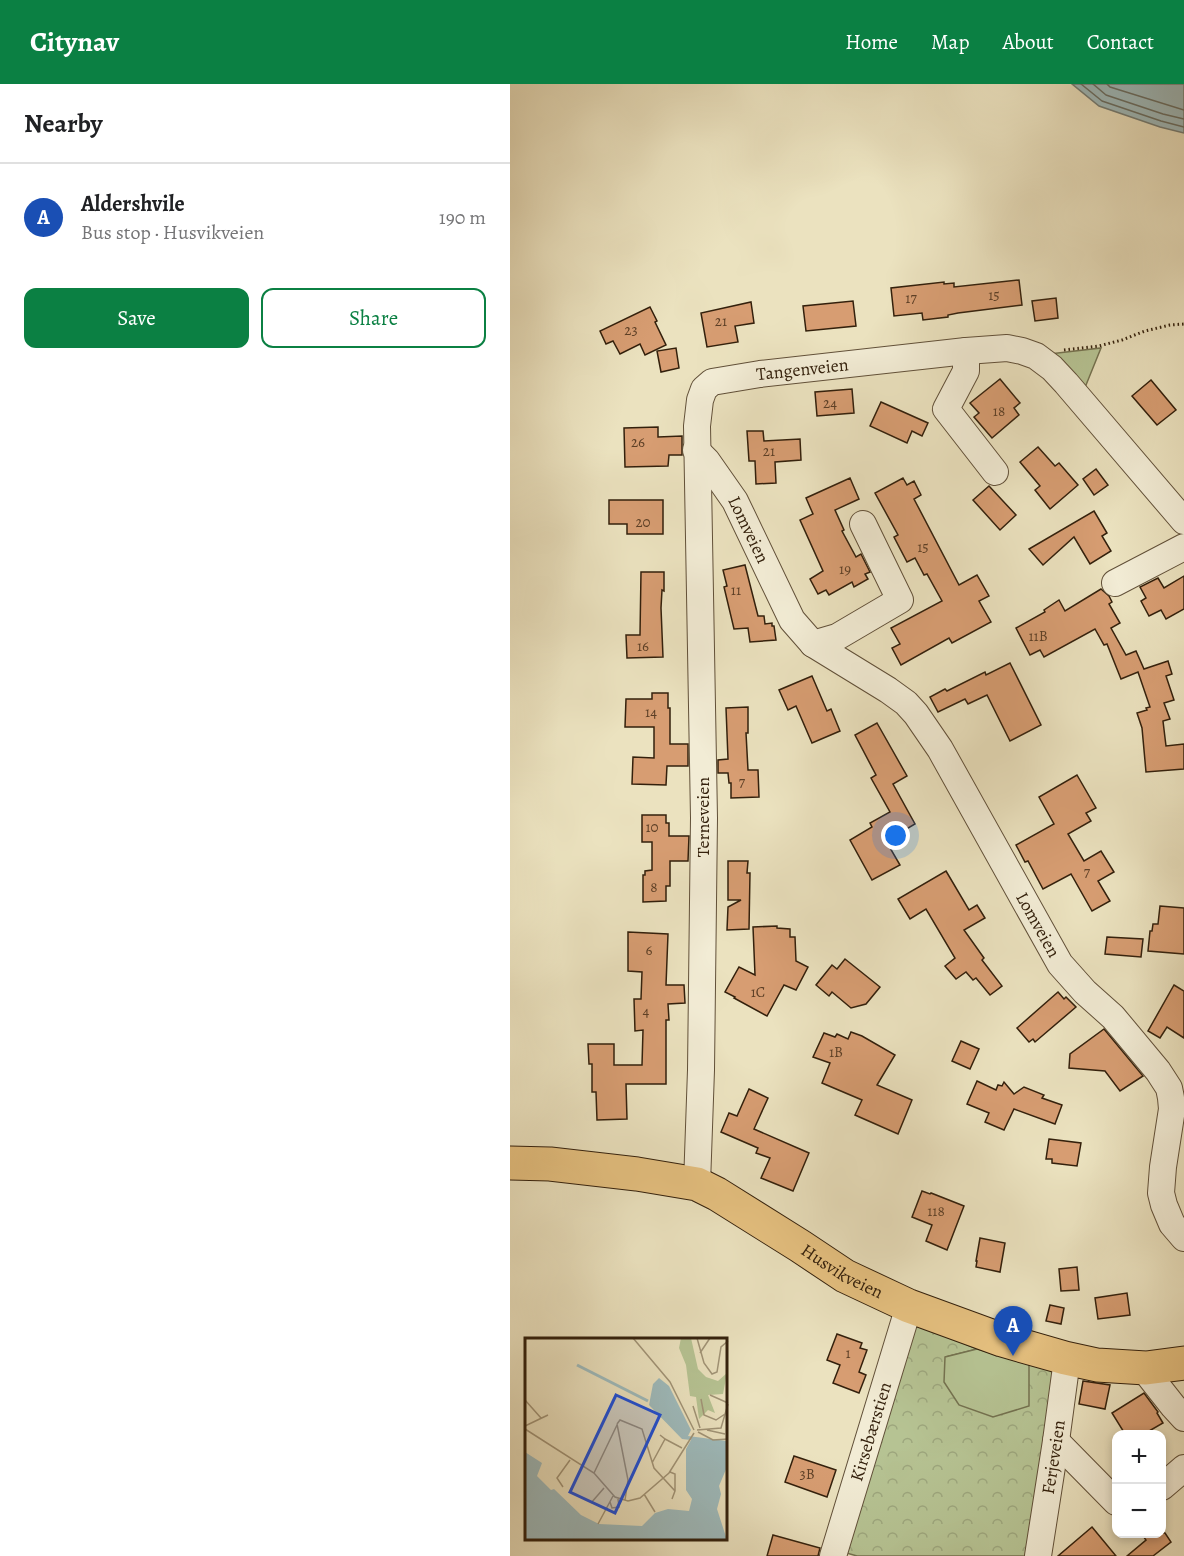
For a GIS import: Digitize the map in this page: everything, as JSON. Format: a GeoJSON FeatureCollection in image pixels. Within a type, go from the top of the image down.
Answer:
{"type":"FeatureCollection","features":[{"type":"Feature","properties":{"kind":"main road","name":"Husvikveien"},"geometry":{"type":"LineString","coordinates":[[510,1163],[549,1164],[697,1184],[717,1194],[844,1276],[909,1306],[1002,1340],[1097,1365],[1146,1368],[1184,1363]]}},
{"type":"Feature","properties":{"kind":"street","name":"Tangenveien"},"geometry":{"type":"LineString","coordinates":[[696,450],[700,400],[704,389],[712,382],[760,374],[1007,348],[1036,356],[1052,368],[1184,521]]}},
{"type":"Feature","properties":{"kind":"street"},"geometry":{"type":"LineString","coordinates":[[966,351],[966,371],[946,409],[995,472]]}},
{"type":"Feature","properties":{"kind":"street","name":"Lomveien"},"geometry":{"type":"LineString","coordinates":[[696,450],[708,461],[735,501],[792,620],[813,644],[888,690],[906,703],[916,714],[940,749],[1060,964],[1085,992],[1113,1017],[1158,1071],[1172,1098],[1161,1193],[1172,1224],[1184,1238]]}},
{"type":"Feature","properties":{"kind":"street","name":"Terneveien"},"geometry":{"type":"LineString","coordinates":[[696,450],[704,818],[701,1070],[697,1184]]}},
{"type":"Feature","properties":{"kind":"street"},"geometry":{"type":"LineString","coordinates":[[813,644],[837,637],[900,600],[863,524]]}},
{"type":"Feature","properties":{"kind":"street"},"geometry":{"type":"LineString","coordinates":[[1115,583],[1184,547]]}},
{"type":"Feature","properties":{"kind":"street","name":"Kirsebærstien"},"geometry":{"type":"LineString","coordinates":[[833,1556],[909,1306]]}},
{"type":"Feature","properties":{"kind":"street","name":"Ferjeveien"},"geometry":{"type":"LineString","coordinates":[[1038,1556],[1056,1441],[1066,1367],[1065,1358]]}},
{"type":"Feature","properties":{"kind":"street"},"geometry":{"type":"LineString","coordinates":[[1146,1368],[1147,1373],[1184,1418]]}},
{"type":"Feature","properties":{"kind":"street"},"geometry":{"type":"LineString","coordinates":[[1056,1441],[1112,1498]]}},
{"type":"Feature","properties":{"kind":"street"},"geometry":{"type":"LineString","coordinates":[[1164,1484],[1184,1467]]}},
{"type":"Feature","properties":{"kind":"path"},"geometry":{"type":"LineString","coordinates":[[1036,356],[1048,352],[1099,346],[1145,331],[1184,324]]}},
{"type":"Feature","properties":{"kind":"green space"},"geometry":{"type":"Polygon","coordinates":[[[1101,348],[1084,390],[1049,354],[1101,348]]]}},
{"type":"Feature","properties":{"kind":"green space"},"geometry":{"type":"Polygon","coordinates":[[[909,1320],[977,1349],[945,1357],[1062,1366],[1027,1556],[857,1556],[843,1552],[909,1320]]]}},
{"type":"Feature","properties":{"kind":"green space"},"geometry":{"type":"Polygon","coordinates":[[[977,1349],[1029,1364],[1029,1406],[993,1417],[959,1405],[944,1382],[945,1357],[977,1349]]]}},
{"type":"Feature","properties":{"kind":"water"},"geometry":{"type":"Polygon","coordinates":[[[1072,84],[1184,84],[1184,133],[1099,106],[1072,84]]]}},
{"type":"Feature","properties":{"kind":"building"},"geometry":{"type":"Polygon","coordinates":[[[1019,280],[1022,305],[923,320],[922,313],[894,316],[891,288],[944,282],[944,284],[954,283],[954,287],[1019,280]]]}},
{"type":"Feature","properties":{"kind":"building"},"geometry":{"type":"Polygon","coordinates":[[[1056,298],[1058,318],[1035,321],[1032,301],[1056,298]]]}},
{"type":"Feature","properties":{"kind":"building"},"geometry":{"type":"Polygon","coordinates":[[[853,301],[856,326],[806,331],[803,306],[853,301]]]}},
{"type":"Feature","properties":{"kind":"building"},"geometry":{"type":"Polygon","coordinates":[[[751,302],[754,323],[735,326],[738,342],[707,347],[701,313],[751,302]]]}},
{"type":"Feature","properties":{"kind":"building"},"geometry":{"type":"Polygon","coordinates":[[[650,307],[666,345],[645,355],[640,344],[620,354],[613,341],[606,344],[600,331],[650,307]]]}},
{"type":"Feature","properties":{"kind":"building"},"geometry":{"type":"Polygon","coordinates":[[[676,348],[679,368],[661,372],[657,351],[676,348]]]}},
{"type":"Feature","properties":{"kind":"building"},"geometry":{"type":"Polygon","coordinates":[[[1000,379],[1020,403],[1014,408],[1019,415],[992,438],[974,417],[979,413],[970,403],[1000,379]]]}},
{"type":"Feature","properties":{"kind":"building"},"geometry":{"type":"Polygon","coordinates":[[[1151,380],[1176,410],[1157,425],[1132,396],[1151,380]]]}},
{"type":"Feature","properties":{"kind":"building"},"geometry":{"type":"Polygon","coordinates":[[[852,389],[854,413],[817,416],[815,392],[852,389]]]}},
{"type":"Feature","properties":{"kind":"building"},"geometry":{"type":"Polygon","coordinates":[[[881,402],[928,423],[922,436],[912,431],[907,443],[870,426],[881,402]]]}},
{"type":"Feature","properties":{"kind":"building"},"geometry":{"type":"Polygon","coordinates":[[[658,427],[658,437],[682,436],[682,455],[669,455],[668,466],[625,467],[624,428],[658,427]]]}},
{"type":"Feature","properties":{"kind":"building"},"geometry":{"type":"Polygon","coordinates":[[[747,431],[763,431],[764,441],[800,439],[801,460],[775,462],[776,483],[756,484],[755,461],[749,461],[747,431]]]}},
{"type":"Feature","properties":{"kind":"building"},"geometry":{"type":"Polygon","coordinates":[[[1038,447],[1055,466],[1059,463],[1078,485],[1050,509],[1035,490],[1040,486],[1020,462],[1038,447]]]}},
{"type":"Feature","properties":{"kind":"building"},"geometry":{"type":"Polygon","coordinates":[[[1096,469],[1108,485],[1094,495],[1083,479],[1096,469]]]}},
{"type":"Feature","properties":{"kind":"building"},"geometry":{"type":"Polygon","coordinates":[[[850,478],[859,499],[835,510],[844,530],[842,531],[856,557],[861,554],[870,572],[865,574],[868,579],[854,587],[852,582],[829,595],[826,590],[818,594],[810,579],[823,571],[800,520],[813,514],[806,498],[850,478]]]}},
{"type":"Feature","properties":{"kind":"building"},"geometry":{"type":"Polygon","coordinates":[[[903,478],[907,485],[914,481],[921,495],[914,499],[959,585],[977,575],[989,596],[979,601],[991,622],[952,643],[949,638],[901,665],[892,648],[900,644],[891,628],[942,601],[915,558],[907,562],[894,537],[898,535],[875,493],[903,478]]]}},
{"type":"Feature","properties":{"kind":"building"},"geometry":{"type":"Polygon","coordinates":[[[989,486],[1016,515],[1000,530],[973,500],[989,486]]]}},
{"type":"Feature","properties":{"kind":"building"},"geometry":{"type":"Polygon","coordinates":[[[609,500],[663,500],[663,534],[627,534],[627,524],[609,524],[609,500]]]}},
{"type":"Feature","properties":{"kind":"building"},"geometry":{"type":"Polygon","coordinates":[[[1094,511],[1107,533],[1102,536],[1111,551],[1090,564],[1074,537],[1043,565],[1029,549],[1094,511]]]}},
{"type":"Feature","properties":{"kind":"building"},"geometry":{"type":"Polygon","coordinates":[[[745,565],[758,616],[764,616],[765,624],[772,623],[776,640],[750,642],[748,628],[734,629],[724,587],[727,586],[723,570],[745,565]]]}},
{"type":"Feature","properties":{"kind":"building"},"geometry":{"type":"Polygon","coordinates":[[[641,572],[664,572],[661,608],[663,657],[627,658],[626,635],[640,635],[641,572]]]}},
{"type":"Feature","properties":{"kind":"building"},"geometry":{"type":"Polygon","coordinates":[[[1184,576],[1184,609],[1166,619],[1161,610],[1149,616],[1141,601],[1146,598],[1140,587],[1158,578],[1164,588],[1184,576]]]}},
{"type":"Feature","properties":{"kind":"building"},"geometry":{"type":"Polygon","coordinates":[[[1101,589],[1109,596],[1112,602],[1109,604],[1120,623],[1111,628],[1126,655],[1136,651],[1144,669],[1168,661],[1172,674],[1166,676],[1174,700],[1164,703],[1170,719],[1163,721],[1166,746],[1184,744],[1184,769],[1146,772],[1142,728],[1137,713],[1150,707],[1138,672],[1121,679],[1107,644],[1104,645],[1095,629],[1044,657],[1040,650],[1030,655],[1016,628],[1045,612],[1044,610],[1059,600],[1065,611],[1101,589]]]}},
{"type":"Feature","properties":{"kind":"building"},"geometry":{"type":"Polygon","coordinates":[[[1010,663],[1041,725],[1010,741],[987,695],[968,704],[965,699],[938,712],[930,697],[1010,663]]]}},
{"type":"Feature","properties":{"kind":"building"},"geometry":{"type":"Polygon","coordinates":[[[812,676],[827,711],[831,709],[840,731],[812,743],[796,706],[788,710],[779,690],[812,676]]]}},
{"type":"Feature","properties":{"kind":"building"},"geometry":{"type":"Polygon","coordinates":[[[652,693],[668,693],[670,744],[688,744],[688,766],[667,766],[666,785],[632,784],[633,757],[654,758],[654,727],[625,727],[626,699],[652,699],[652,693]]]}},
{"type":"Feature","properties":{"kind":"building"},"geometry":{"type":"Polygon","coordinates":[[[748,707],[748,733],[746,733],[748,770],[758,770],[759,797],[731,798],[728,773],[718,773],[718,760],[728,759],[726,708],[748,707]]]}},
{"type":"Feature","properties":{"kind":"building"},"geometry":{"type":"Polygon","coordinates":[[[877,723],[907,776],[893,784],[915,824],[886,841],[900,865],[872,880],[850,840],[872,827],[870,823],[890,812],[871,778],[876,775],[855,735],[877,723]]]}},
{"type":"Feature","properties":{"kind":"building"},"geometry":{"type":"Polygon","coordinates":[[[1077,775],[1096,808],[1086,813],[1091,821],[1068,834],[1084,861],[1101,851],[1114,872],[1098,881],[1110,901],[1092,911],[1071,874],[1043,889],[1028,861],[1025,862],[1016,845],[1054,824],[1039,797],[1077,775]]]}},
{"type":"Feature","properties":{"kind":"building"},"geometry":{"type":"Polygon","coordinates":[[[642,815],[666,815],[666,823],[669,823],[669,836],[689,836],[688,861],[670,861],[670,886],[666,886],[666,901],[643,902],[643,875],[645,871],[652,870],[652,842],[642,842],[642,815]]]}},
{"type":"Feature","properties":{"kind":"building"},"geometry":{"type":"Polygon","coordinates":[[[728,861],[748,861],[747,873],[750,873],[749,929],[727,930],[728,907],[741,900],[728,900],[728,861]]]}},
{"type":"Feature","properties":{"kind":"building"},"geometry":{"type":"Polygon","coordinates":[[[946,871],[969,910],[977,905],[985,918],[964,930],[984,958],[982,960],[1002,986],[990,995],[976,978],[973,980],[966,972],[956,979],[945,966],[955,958],[926,909],[910,919],[898,899],[946,871]]]}},
{"type":"Feature","properties":{"kind":"building"},"geometry":{"type":"Polygon","coordinates":[[[1160,906],[1184,908],[1184,954],[1148,951],[1150,931],[1152,931],[1153,924],[1158,924],[1160,906]]]}},
{"type":"Feature","properties":{"kind":"building"},"geometry":{"type":"Polygon","coordinates":[[[777,926],[777,928],[790,929],[790,937],[795,937],[796,961],[808,967],[796,990],[784,985],[767,1016],[725,992],[739,967],[755,975],[753,927],[777,926]]]}},
{"type":"Feature","properties":{"kind":"building"},"geometry":{"type":"Polygon","coordinates":[[[628,932],[668,934],[666,985],[684,985],[685,1003],[668,1004],[666,1084],[626,1084],[627,1119],[597,1120],[596,1092],[592,1092],[592,1064],[589,1064],[588,1044],[614,1044],[614,1065],[642,1065],[643,1030],[635,1031],[634,999],[641,999],[642,972],[628,971],[628,932]]]}},
{"type":"Feature","properties":{"kind":"building"},"geometry":{"type":"Polygon","coordinates":[[[1107,937],[1143,939],[1141,957],[1105,954],[1107,937]]]}},
{"type":"Feature","properties":{"kind":"building"},"geometry":{"type":"Polygon","coordinates":[[[845,959],[880,987],[866,1004],[851,1008],[832,992],[829,996],[816,985],[832,965],[837,969],[845,959]]]}},
{"type":"Feature","properties":{"kind":"building"},"geometry":{"type":"Polygon","coordinates":[[[1174,985],[1184,991],[1184,1038],[1167,1027],[1160,1038],[1148,1031],[1174,985]]]}},
{"type":"Feature","properties":{"kind":"building"},"geometry":{"type":"Polygon","coordinates":[[[1058,992],[1076,1007],[1035,1042],[1033,1039],[1029,1042],[1017,1028],[1058,992]]]}},
{"type":"Feature","properties":{"kind":"building"},"geometry":{"type":"Polygon","coordinates":[[[1104,1029],[1143,1076],[1120,1091],[1105,1071],[1069,1068],[1070,1054],[1104,1029]]]}},
{"type":"Feature","properties":{"kind":"building"},"geometry":{"type":"Polygon","coordinates":[[[851,1032],[895,1055],[877,1085],[912,1100],[898,1134],[855,1115],[862,1100],[822,1083],[830,1063],[813,1057],[824,1033],[835,1037],[837,1034],[848,1039],[851,1032]]]}},
{"type":"Feature","properties":{"kind":"building"},"geometry":{"type":"Polygon","coordinates":[[[961,1041],[979,1049],[970,1069],[952,1061],[961,1041]]]}},
{"type":"Feature","properties":{"kind":"building"},"geometry":{"type":"Polygon","coordinates":[[[977,1081],[996,1090],[998,1085],[1002,1086],[1004,1082],[1014,1094],[1024,1087],[1044,1095],[1042,1098],[1062,1105],[1055,1124],[1014,1109],[1004,1130],[985,1122],[989,1113],[967,1104],[977,1081]]]}},
{"type":"Feature","properties":{"kind":"building"},"geometry":{"type":"Polygon","coordinates":[[[749,1089],[768,1098],[754,1129],[809,1153],[793,1191],[761,1178],[770,1158],[756,1153],[758,1148],[721,1132],[729,1113],[737,1116],[749,1089]]]}},
{"type":"Feature","properties":{"kind":"building"},"geometry":{"type":"Polygon","coordinates":[[[1049,1139],[1081,1143],[1077,1166],[1052,1163],[1052,1159],[1046,1159],[1049,1139]]]}},
{"type":"Feature","properties":{"kind":"building"},"geometry":{"type":"Polygon","coordinates":[[[922,1191],[964,1206],[947,1250],[926,1241],[932,1225],[912,1217],[922,1191]]]}},
{"type":"Feature","properties":{"kind":"building"},"geometry":{"type":"Polygon","coordinates":[[[980,1238],[1005,1243],[1000,1272],[976,1267],[980,1238]]]}},
{"type":"Feature","properties":{"kind":"building"},"geometry":{"type":"Polygon","coordinates":[[[1077,1267],[1079,1290],[1061,1291],[1059,1269],[1077,1267]]]}},
{"type":"Feature","properties":{"kind":"building"},"geometry":{"type":"Polygon","coordinates":[[[1127,1293],[1130,1315],[1098,1319],[1095,1298],[1127,1293]]]}},
{"type":"Feature","properties":{"kind":"building"},"geometry":{"type":"Polygon","coordinates":[[[1050,1305],[1064,1308],[1061,1324],[1046,1321],[1050,1305]]]}},
{"type":"Feature","properties":{"kind":"building"},"geometry":{"type":"Polygon","coordinates":[[[837,1334],[862,1343],[860,1348],[867,1350],[859,1372],[866,1375],[859,1393],[833,1383],[840,1365],[827,1360],[837,1334]]]}},
{"type":"Feature","properties":{"kind":"building"},"geometry":{"type":"Polygon","coordinates":[[[1083,1381],[1110,1385],[1105,1409],[1079,1404],[1083,1381]]]}},
{"type":"Feature","properties":{"kind":"building"},"geometry":{"type":"Polygon","coordinates":[[[1144,1393],[1163,1423],[1151,1430],[1123,1430],[1112,1413],[1144,1393]]]}},
{"type":"Feature","properties":{"kind":"building"},"geometry":{"type":"Polygon","coordinates":[[[794,1456],[836,1470],[827,1497],[785,1482],[794,1456]]]}},
{"type":"Feature","properties":{"kind":"building"},"geometry":{"type":"Polygon","coordinates":[[[1092,1527],[1116,1556],[1058,1556],[1092,1527]]]}},
{"type":"Feature","properties":{"kind":"building"},"geometry":{"type":"Polygon","coordinates":[[[1166,1534],[1171,1542],[1153,1556],[1127,1556],[1146,1540],[1145,1538],[1166,1538],[1166,1534]]]}},
{"type":"Feature","properties":{"kind":"building"},"geometry":{"type":"Polygon","coordinates":[[[773,1535],[820,1548],[818,1556],[767,1556],[773,1535]]]}},
{"type":"Feature","properties":{"kind":"place","name":"Aldershvile"},"geometry":{"type":"Point","coordinates":[1013,1356]}}]}
